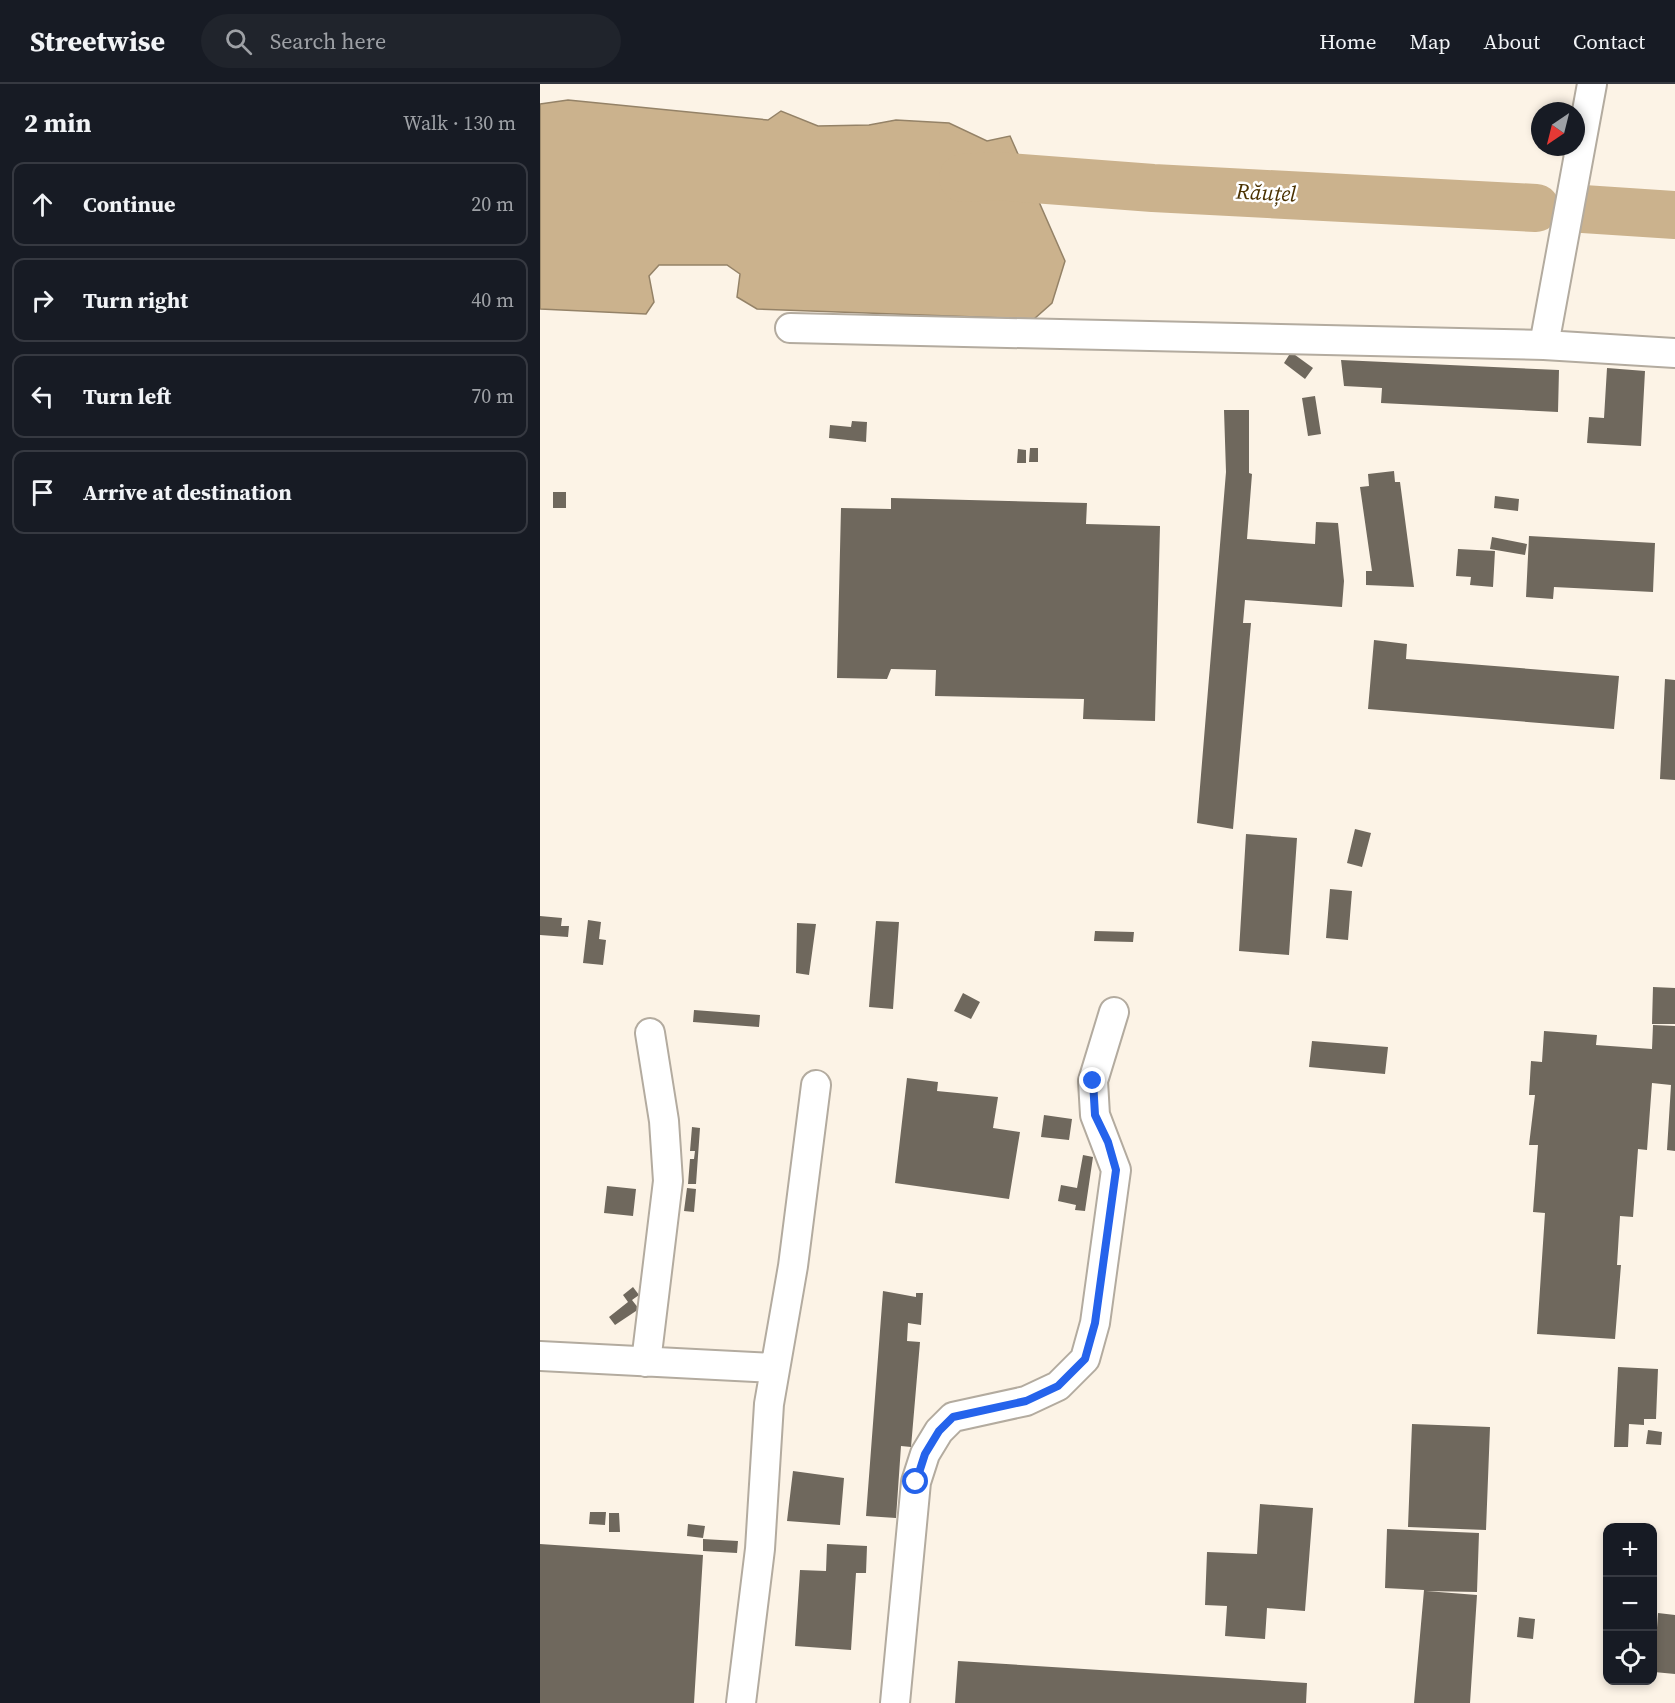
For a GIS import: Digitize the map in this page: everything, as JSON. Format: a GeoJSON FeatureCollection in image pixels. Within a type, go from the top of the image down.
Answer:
{"type":"FeatureCollection","features":[{"type":"Feature","properties":{"kind":"street"},"geometry":{"type":"LineString","coordinates":[[1544,345],[1592,84]]}},
{"type":"Feature","properties":{"kind":"street"},"geometry":{"type":"LineString","coordinates":[[790,328],[1544,345],[1675,353]]}},
{"type":"Feature","properties":{"kind":"street"},"geometry":{"type":"LineString","coordinates":[[895,1703],[916,1482],[925,1454],[939,1431],[953,1417],[1026,1401],[1058,1386],[1085,1359],[1095,1323],[1116,1170],[1108,1142],[1095,1115],[1093,1081],[1114,1012]]}},
{"type":"Feature","properties":{"kind":"street"},"geometry":{"type":"LineString","coordinates":[[646,1362],[668,1181],[664,1121],[650,1033]]}},
{"type":"Feature","properties":{"kind":"street"},"geometry":{"type":"LineString","coordinates":[[741,1703],[760,1549],[769,1404],[793,1266],[816,1085]]}},
{"type":"Feature","properties":{"kind":"street"},"geometry":{"type":"LineString","coordinates":[[540,1356],[775,1368]]}},
{"type":"Feature","properties":{"kind":"shaded area"},"geometry":{"type":"Polygon","coordinates":[[[568,100],[768,120],[781,111],[818,126],[869,125],[896,120],[949,123],[987,141],[1010,136],[1065,261],[1052,303],[1034,319],[757,309],[737,297],[740,274],[727,265],[659,265],[649,276],[654,302],[646,314],[540,309],[540,104],[568,100]]]}},
{"type":"Feature","properties":{"kind":"building"},"geometry":{"type":"Polygon","coordinates":[[[1291,352],[1313,368],[1305,379],[1284,363],[1291,352]]]}},
{"type":"Feature","properties":{"kind":"building"},"geometry":{"type":"Polygon","coordinates":[[[1341,360],[1559,370],[1558,412],[1381,403],[1382,388],[1344,386],[1341,360]]]}},
{"type":"Feature","properties":{"kind":"building"},"geometry":{"type":"Polygon","coordinates":[[[1607,368],[1645,371],[1641,446],[1587,443],[1589,417],[1604,418],[1607,368]]]}},
{"type":"Feature","properties":{"kind":"building"},"geometry":{"type":"Polygon","coordinates":[[[1315,396],[1321,434],[1308,436],[1302,398],[1315,396]]]}},
{"type":"Feature","properties":{"kind":"building"},"geometry":{"type":"Polygon","coordinates":[[[1224,410],[1249,410],[1249,473],[1252,474],[1247,539],[1315,544],[1316,522],[1338,523],[1344,581],[1342,607],[1245,600],[1243,623],[1251,623],[1233,829],[1197,823],[1226,472],[1224,410]]]}},
{"type":"Feature","properties":{"kind":"building"},"geometry":{"type":"Polygon","coordinates":[[[852,421],[867,422],[866,442],[829,438],[830,425],[851,427],[852,421]]]}},
{"type":"Feature","properties":{"kind":"building"},"geometry":{"type":"Polygon","coordinates":[[[1030,448],[1038,448],[1038,462],[1029,462],[1030,448]]]}},
{"type":"Feature","properties":{"kind":"building"},"geometry":{"type":"Polygon","coordinates":[[[1018,449],[1026,450],[1026,463],[1017,463],[1018,449]]]}},
{"type":"Feature","properties":{"kind":"building"},"geometry":{"type":"Polygon","coordinates":[[[1394,471],[1395,482],[1400,482],[1414,587],[1366,585],[1366,571],[1372,571],[1360,487],[1369,486],[1368,474],[1394,471]]]}},
{"type":"Feature","properties":{"kind":"building"},"geometry":{"type":"Polygon","coordinates":[[[553,492],[566,492],[566,508],[553,508],[553,492]]]}},
{"type":"Feature","properties":{"kind":"building"},"geometry":{"type":"Polygon","coordinates":[[[1495,496],[1519,499],[1518,511],[1494,508],[1495,496]]]}},
{"type":"Feature","properties":{"kind":"building"},"geometry":{"type":"Polygon","coordinates":[[[891,498],[1087,503],[1086,524],[1160,526],[1155,721],[1083,719],[1084,699],[935,696],[936,670],[891,669],[887,679],[837,678],[841,508],[891,509],[891,498]]]}},
{"type":"Feature","properties":{"kind":"building"},"geometry":{"type":"Polygon","coordinates":[[[1529,536],[1655,543],[1653,592],[1554,587],[1553,599],[1526,597],[1529,536]]]}},
{"type":"Feature","properties":{"kind":"building"},"geometry":{"type":"Polygon","coordinates":[[[1492,537],[1527,544],[1525,555],[1490,549],[1492,537]]]}},
{"type":"Feature","properties":{"kind":"building"},"geometry":{"type":"Polygon","coordinates":[[[1458,549],[1495,551],[1493,587],[1470,585],[1471,577],[1456,576],[1458,549]]]}},
{"type":"Feature","properties":{"kind":"building"},"geometry":{"type":"Polygon","coordinates":[[[1374,640],[1407,644],[1406,659],[1619,676],[1614,729],[1368,709],[1374,640]]]}},
{"type":"Feature","properties":{"kind":"building"},"geometry":{"type":"Polygon","coordinates":[[[1665,679],[1675,680],[1675,780],[1660,779],[1665,679]]]}},
{"type":"Feature","properties":{"kind":"building"},"geometry":{"type":"Polygon","coordinates":[[[1355,829],[1371,833],[1362,867],[1347,863],[1355,829]]]}},
{"type":"Feature","properties":{"kind":"building"},"geometry":{"type":"Polygon","coordinates":[[[1246,834],[1297,838],[1289,955],[1239,951],[1246,834]]]}},
{"type":"Feature","properties":{"kind":"building"},"geometry":{"type":"Polygon","coordinates":[[[1330,889],[1352,891],[1348,940],[1326,938],[1330,889]]]}},
{"type":"Feature","properties":{"kind":"building"},"geometry":{"type":"Polygon","coordinates":[[[540,916],[562,918],[561,926],[569,926],[568,937],[540,935],[540,916]]]}},
{"type":"Feature","properties":{"kind":"building"},"geometry":{"type":"Polygon","coordinates":[[[588,920],[601,922],[599,939],[606,940],[603,965],[583,963],[588,920]]]}},
{"type":"Feature","properties":{"kind":"building"},"geometry":{"type":"Polygon","coordinates":[[[876,921],[899,922],[893,1009],[869,1007],[876,921]]]}},
{"type":"Feature","properties":{"kind":"building"},"geometry":{"type":"Polygon","coordinates":[[[797,923],[816,924],[809,975],[796,973],[797,923]]]}},
{"type":"Feature","properties":{"kind":"building"},"geometry":{"type":"Polygon","coordinates":[[[1095,931],[1134,932],[1133,942],[1094,941],[1095,931]]]}},
{"type":"Feature","properties":{"kind":"building"},"geometry":{"type":"Polygon","coordinates":[[[1653,987],[1675,988],[1675,1024],[1652,1024],[1653,987]]]}},
{"type":"Feature","properties":{"kind":"building"},"geometry":{"type":"Polygon","coordinates":[[[963,993],[980,1002],[971,1019],[954,1011],[963,993]]]}},
{"type":"Feature","properties":{"kind":"building"},"geometry":{"type":"Polygon","coordinates":[[[694,1010],[760,1015],[759,1027],[693,1022],[694,1010]]]}},
{"type":"Feature","properties":{"kind":"building"},"geometry":{"type":"Polygon","coordinates":[[[1653,1025],[1675,1026],[1675,1151],[1667,1150],[1671,1085],[1652,1083],[1647,1150],[1638,1149],[1633,1217],[1620,1216],[1617,1265],[1621,1265],[1615,1339],[1537,1334],[1545,1213],[1533,1212],[1538,1145],[1529,1145],[1535,1095],[1529,1095],[1531,1061],[1542,1062],[1544,1031],[1597,1035],[1596,1045],[1652,1049],[1653,1025]]]}},
{"type":"Feature","properties":{"kind":"building"},"geometry":{"type":"Polygon","coordinates":[[[1312,1041],[1388,1047],[1385,1074],[1309,1067],[1312,1041]]]}},
{"type":"Feature","properties":{"kind":"building"},"geometry":{"type":"Polygon","coordinates":[[[907,1078],[938,1082],[937,1091],[998,1097],[993,1128],[1020,1132],[1009,1199],[895,1183],[907,1078]]]}},
{"type":"Feature","properties":{"kind":"building"},"geometry":{"type":"Polygon","coordinates":[[[1044,1115],[1072,1119],[1069,1140],[1041,1137],[1044,1115]]]}},
{"type":"Feature","properties":{"kind":"building"},"geometry":{"type":"Polygon","coordinates":[[[692,1127],[700,1128],[696,1184],[688,1184],[690,1159],[694,1159],[695,1151],[690,1151],[692,1127]]]}},
{"type":"Feature","properties":{"kind":"building"},"geometry":{"type":"Polygon","coordinates":[[[1083,1155],[1093,1157],[1085,1211],[1075,1210],[1076,1205],[1058,1201],[1061,1185],[1077,1188],[1083,1155]]]}},
{"type":"Feature","properties":{"kind":"building"},"geometry":{"type":"Polygon","coordinates":[[[607,1186],[636,1189],[633,1216],[604,1213],[607,1186]]]}},
{"type":"Feature","properties":{"kind":"building"},"geometry":{"type":"Polygon","coordinates":[[[687,1188],[696,1189],[694,1212],[684,1211],[687,1188]]]}},
{"type":"Feature","properties":{"kind":"building"},"geometry":{"type":"Polygon","coordinates":[[[633,1287],[639,1295],[632,1300],[639,1309],[615,1325],[609,1317],[628,1302],[623,1295],[633,1287]]]}},
{"type":"Feature","properties":{"kind":"building"},"geometry":{"type":"Polygon","coordinates":[[[883,1291],[916,1297],[916,1293],[923,1293],[921,1325],[908,1323],[907,1341],[920,1342],[911,1447],[901,1446],[896,1518],[866,1516],[883,1291]]]}},
{"type":"Feature","properties":{"kind":"building"},"geometry":{"type":"Polygon","coordinates":[[[1618,1367],[1658,1369],[1656,1419],[1644,1419],[1644,1425],[1629,1424],[1628,1447],[1614,1447],[1618,1367]]]}},
{"type":"Feature","properties":{"kind":"building"},"geometry":{"type":"Polygon","coordinates":[[[1412,1424],[1490,1427],[1486,1530],[1408,1527],[1412,1424]]]}},
{"type":"Feature","properties":{"kind":"building"},"geometry":{"type":"Polygon","coordinates":[[[1648,1430],[1662,1432],[1661,1445],[1646,1444],[1648,1430]]]}},
{"type":"Feature","properties":{"kind":"building"},"geometry":{"type":"Polygon","coordinates":[[[793,1471],[844,1478],[840,1525],[787,1521],[793,1471]]]}},
{"type":"Feature","properties":{"kind":"building"},"geometry":{"type":"Polygon","coordinates":[[[1260,1504],[1313,1508],[1305,1611],[1267,1608],[1265,1639],[1225,1636],[1227,1606],[1205,1605],[1207,1552],[1257,1554],[1260,1504]]]}},
{"type":"Feature","properties":{"kind":"building"},"geometry":{"type":"Polygon","coordinates":[[[590,1512],[606,1512],[605,1525],[589,1524],[590,1512]]]}},
{"type":"Feature","properties":{"kind":"building"},"geometry":{"type":"Polygon","coordinates":[[[609,1513],[619,1513],[620,1532],[609,1532],[609,1513]]]}},
{"type":"Feature","properties":{"kind":"building"},"geometry":{"type":"Polygon","coordinates":[[[688,1524],[705,1526],[703,1538],[687,1536],[688,1524]]]}},
{"type":"Feature","properties":{"kind":"building"},"geometry":{"type":"Polygon","coordinates":[[[1387,1529],[1479,1533],[1477,1592],[1426,1591],[1477,1595],[1470,1703],[1414,1703],[1424,1590],[1385,1588],[1387,1529]]]}},
{"type":"Feature","properties":{"kind":"building"},"geometry":{"type":"Polygon","coordinates":[[[703,1539],[738,1541],[737,1553],[703,1551],[703,1539]]]}},
{"type":"Feature","properties":{"kind":"building"},"geometry":{"type":"Polygon","coordinates":[[[540,1544],[703,1555],[694,1703],[540,1703],[540,1544]]]}},
{"type":"Feature","properties":{"kind":"building"},"geometry":{"type":"Polygon","coordinates":[[[827,1544],[867,1546],[866,1573],[856,1573],[851,1650],[795,1646],[800,1570],[826,1571],[827,1544]]]}},
{"type":"Feature","properties":{"kind":"building"},"geometry":{"type":"Polygon","coordinates":[[[1658,1613],[1675,1615],[1675,1674],[1657,1672],[1658,1613]]]}},
{"type":"Feature","properties":{"kind":"building"},"geometry":{"type":"Polygon","coordinates":[[[1519,1617],[1535,1619],[1533,1639],[1517,1637],[1519,1617]]]}},
{"type":"Feature","properties":{"kind":"building"},"geometry":{"type":"Polygon","coordinates":[[[958,1661],[1307,1683],[1306,1703],[955,1703],[958,1661]]]}},
{"type":"Feature","properties":{"kind":"waterway","name":"Răuțel"},"geometry":{"type":"LineString","coordinates":[[963,178],[995,176],[1153,188],[1536,208]]}},
{"type":"Feature","properties":{"kind":"waterway","name":"Răuțel"},"geometry":{"type":"LineString","coordinates":[[1583,209],[1675,215]]}},
{"type":"Feature","properties":{"kind":"route"},"geometry":{"type":"LineString","coordinates":[[916,1482],[925,1454],[939,1431],[953,1417],[1026,1401],[1058,1386],[1085,1359],[1095,1323],[1116,1170],[1108,1142],[1095,1115],[1093,1081]]}}]}
